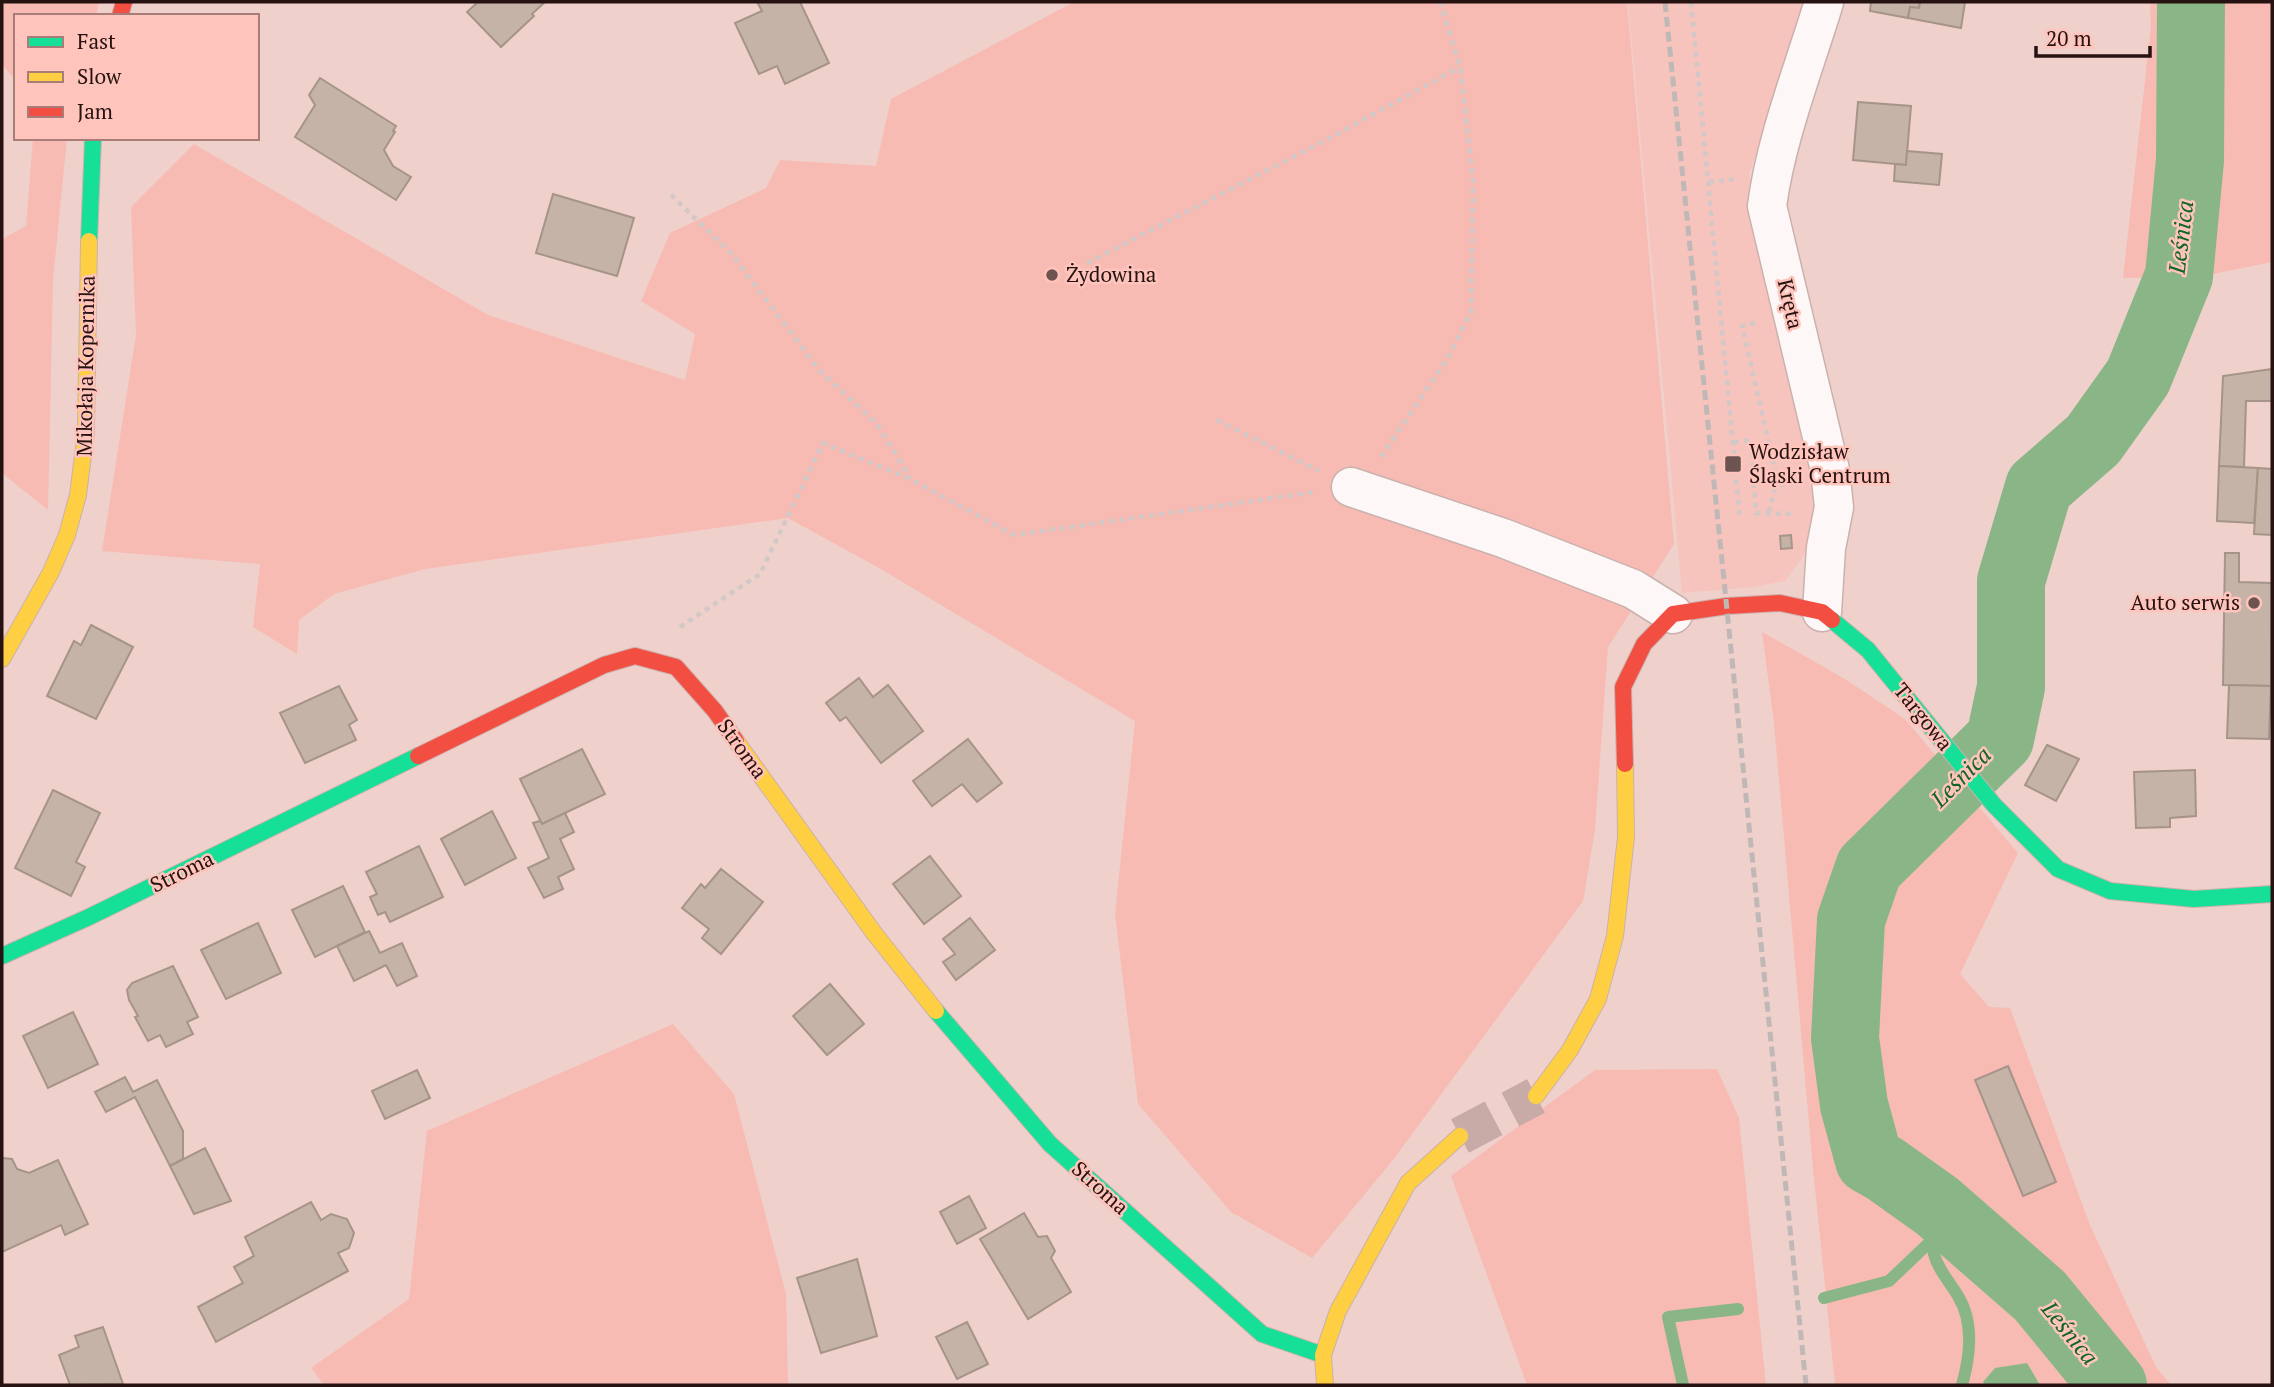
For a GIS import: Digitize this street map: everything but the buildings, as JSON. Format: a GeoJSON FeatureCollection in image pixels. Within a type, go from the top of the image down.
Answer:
{"type":"FeatureCollection","features":[{"type":"Feature","properties":{"kind":"street","name":"Kręta"},"geometry":{"type":"LineString","coordinates":[[1822,612],[1826,548],[1834,507],[1830,470],[1767,206],[1779,151],[1824,2]]}},
{"type":"Feature","properties":{"kind":"street","name":"Mikołaja Kopernika"},"geometry":{"type":"LineString","coordinates":[[2,659],[41,592],[66,539],[80,489],[87,430],[88,273],[93,140]]}},
{"type":"Feature","properties":{"kind":"street"},"geometry":{"type":"LineString","coordinates":[[1351,486],[1503,538],[1633,589],[1673,614],[1644,644],[1623,687],[1626,837],[1615,936],[1598,999],[1570,1050],[1536,1096]]}},
{"type":"Feature","properties":{"kind":"street","name":"Targowa"},"geometry":{"type":"LineString","coordinates":[[1673,614],[1727,606],[1780,603],[1822,612],[1868,650],[1994,805],[2058,869],[2110,891],[2194,899],[2272,894]]}},
{"type":"Feature","properties":{"kind":"street","name":"Stroma"},"geometry":{"type":"LineString","coordinates":[[2,956],[89,917],[604,665],[635,656],[676,667],[715,711],[874,933],[963,1045],[1050,1144],[1262,1334],[1323,1355]]}},
{"type":"Feature","properties":{"kind":"street"},"geometry":{"type":"LineString","coordinates":[[1325,1385],[1323,1355],[1338,1311],[1408,1183],[1460,1136]]}},
{"type":"Feature","properties":{"kind":"path"},"geometry":{"type":"LineString","coordinates":[[635,656],[760,574],[823,443],[910,479],[1014,535],[1351,486],[1386,453],[1447,359],[1471,313],[1473,180],[1460,67],[1440,2]]}},
{"type":"Feature","properties":{"kind":"path"},"geometry":{"type":"LineString","coordinates":[[1691,2],[1740,519]]}},
{"type":"Feature","properties":{"kind":"path"},"geometry":{"type":"LineString","coordinates":[[1087,263],[1324,141],[1460,67]]}},
{"type":"Feature","properties":{"kind":"path"},"geometry":{"type":"LineString","coordinates":[[1709,182],[1724,180]]}},
{"type":"Feature","properties":{"kind":"path"},"geometry":{"type":"LineString","coordinates":[[671,195],[730,252],[819,370],[878,425],[910,479]]}},
{"type":"Feature","properties":{"kind":"path"},"geometry":{"type":"LineString","coordinates":[[1769,512],[1776,485],[1774,466],[1742,326],[1791,314]]}},
{"type":"Feature","properties":{"kind":"path"},"geometry":{"type":"LineString","coordinates":[[1217,421],[1351,486]]}},
{"type":"Feature","properties":{"kind":"path"},"geometry":{"type":"LineString","coordinates":[[1734,442],[1751,440],[1756,513],[1813,516],[1834,507]]}},
{"type":"Feature","properties":{"kind":"path"},"geometry":{"type":"LineString","coordinates":[[1776,485],[1801,483]]}},
{"type":"Feature","properties":{"kind":"shaded area"},"geometry":{"type":"Polygon","coordinates":[[[2,2],[99,2],[96,14],[14,14],[14,78],[2,65],[2,2]]]}},
{"type":"Feature","properties":{"kind":"shaded area"},"geometry":{"type":"Polygon","coordinates":[[[1074,2],[1627,2],[1674,544],[1608,647],[1595,830],[1583,901],[1393,1160],[1312,1258],[1231,1212],[1138,1104],[1115,914],[1135,721],[879,568],[788,518],[425,569],[334,594],[299,620],[297,654],[253,627],[260,564],[102,551],[136,335],[131,207],[194,144],[488,315],[685,380],[695,334],[641,301],[670,233],[766,188],[780,160],[876,166],[891,99],[1074,2]]]}},
{"type":"Feature","properties":{"kind":"shaded area"},"geometry":{"type":"Polygon","coordinates":[[[1628,2],[1809,2],[1749,174],[1771,312],[1810,472],[1817,525],[1808,550],[1785,581],[1753,587],[1682,593],[1628,2]]]}},
{"type":"Feature","properties":{"kind":"shaded area"},"geometry":{"type":"Polygon","coordinates":[[[2150,2],[2272,2],[2272,262],[2198,277],[2123,278],[2151,27],[2150,2]]]}},
{"type":"Feature","properties":{"kind":"shaded area"},"geometry":{"type":"Polygon","coordinates":[[[33,140],[67,140],[53,280],[48,510],[2,473],[2,239],[26,226],[33,140]]]}},
{"type":"Feature","properties":{"kind":"shaded area"},"geometry":{"type":"Polygon","coordinates":[[[1762,632],[1845,679],[1905,719],[2018,853],[1960,974],[1989,1007],[2010,1008],[2090,1225],[2156,1367],[2171,1385],[1835,1385],[1774,723],[1762,632]]]}},
{"type":"Feature","properties":{"kind":"shaded area"},"geometry":{"type":"Polygon","coordinates":[[[673,1024],[734,1094],[786,1294],[788,1385],[324,1385],[311,1368],[409,1299],[427,1131],[673,1024]]]}},
{"type":"Feature","properties":{"kind":"shaded area"},"geometry":{"type":"Polygon","coordinates":[[[1717,1069],[1739,1118],[1766,1385],[1527,1385],[1451,1176],[1595,1070],[1717,1069]]]}},
{"type":"Feature","properties":{"kind":"shaded area"},"geometry":{"type":"Polygon","coordinates":[[[2027,1363],[2040,1385],[1985,1385],[1983,1382],[1995,1368],[2027,1363]]]}},
{"type":"Feature","properties":{"kind":"waterway","name":"Leśnica"},"geometry":{"type":"LineString","coordinates":[[2113,1385],[2040,1296],[1937,1206],[1869,1160],[1854,1105],[1845,1038],[1851,920],[1869,868],[2000,739],[2011,687],[2011,581],[2039,487],[2093,440],[2138,377],[2179,276],[2190,160],[2191,2]]}},
{"type":"Feature","properties":{"kind":"waterway"},"geometry":{"type":"LineString","coordinates":[[1937,1206],[1932,1236],[1934,1254],[1941,1271],[1963,1306],[1968,1328],[1967,1363],[1962,1385]]}},
{"type":"Feature","properties":{"kind":"waterway"},"geometry":{"type":"LineString","coordinates":[[1824,1298],[1889,1281],[1932,1240]]}},
{"type":"Feature","properties":{"kind":"waterway"},"geometry":{"type":"LineString","coordinates":[[1683,1385],[1668,1317],[1738,1309]]}},
{"type":"Feature","properties":{"kind":"tunnel"},"geometry":{"type":"LineString","coordinates":[[1460,1136],[1536,1096]]}},
{"type":"Feature","properties":{"kind":"railway"},"geometry":{"type":"LineString","coordinates":[[1665,2],[1806,1385]]}},
{"type":"Feature","properties":{"kind":"traffic: fast"},"geometry":{"type":"LineString","coordinates":[[89,241],[93,140]]}},
{"type":"Feature","properties":{"kind":"traffic: fast"},"geometry":{"type":"LineString","coordinates":[[1832,620],[1868,650],[1994,805],[2058,869],[2110,891],[2194,899],[2272,894]]}},
{"type":"Feature","properties":{"kind":"traffic: fast"},"geometry":{"type":"LineString","coordinates":[[2,956],[89,917],[418,756]]}},
{"type":"Feature","properties":{"kind":"traffic: fast"},"geometry":{"type":"LineString","coordinates":[[936,1011],[1050,1144],[1262,1334],[1323,1355]]}},
{"type":"Feature","properties":{"kind":"traffic: slow"},"geometry":{"type":"LineString","coordinates":[[2,659],[51,572],[67,535],[78,495],[86,432],[89,241]]}},
{"type":"Feature","properties":{"kind":"traffic: slow"},"geometry":{"type":"LineString","coordinates":[[736,741],[874,933],[936,1011]]}},
{"type":"Feature","properties":{"kind":"traffic: slow"},"geometry":{"type":"LineString","coordinates":[[1536,1096],[1570,1050],[1598,999],[1615,936],[1626,837],[1625,764]]}},
{"type":"Feature","properties":{"kind":"traffic: slow"},"geometry":{"type":"LineString","coordinates":[[1325,1385],[1323,1355],[1338,1311],[1408,1183],[1460,1136]]}},
{"type":"Feature","properties":{"kind":"traffic: jam"},"geometry":{"type":"LineString","coordinates":[[121,14],[124,2]]}},
{"type":"Feature","properties":{"kind":"traffic: jam"},"geometry":{"type":"LineString","coordinates":[[1625,764],[1623,687],[1644,644],[1673,614],[1727,606],[1780,603],[1822,612],[1832,620]]}},
{"type":"Feature","properties":{"kind":"traffic: jam"},"geometry":{"type":"LineString","coordinates":[[418,756],[604,665],[635,656],[676,667],[715,711],[736,741]]}},
{"type":"Feature","properties":{"kind":"place","name":"Żydowina"},"geometry":{"type":"Point","coordinates":[1052,275]}},
{"type":"Feature","properties":{"kind":"place","name":"Wodzisław Śląski Centrum"},"geometry":{"type":"Point","coordinates":[1733,464]}},
{"type":"Feature","properties":{"kind":"place","name":"Auto serwis"},"geometry":{"type":"Point","coordinates":[2254,603]}}]}
